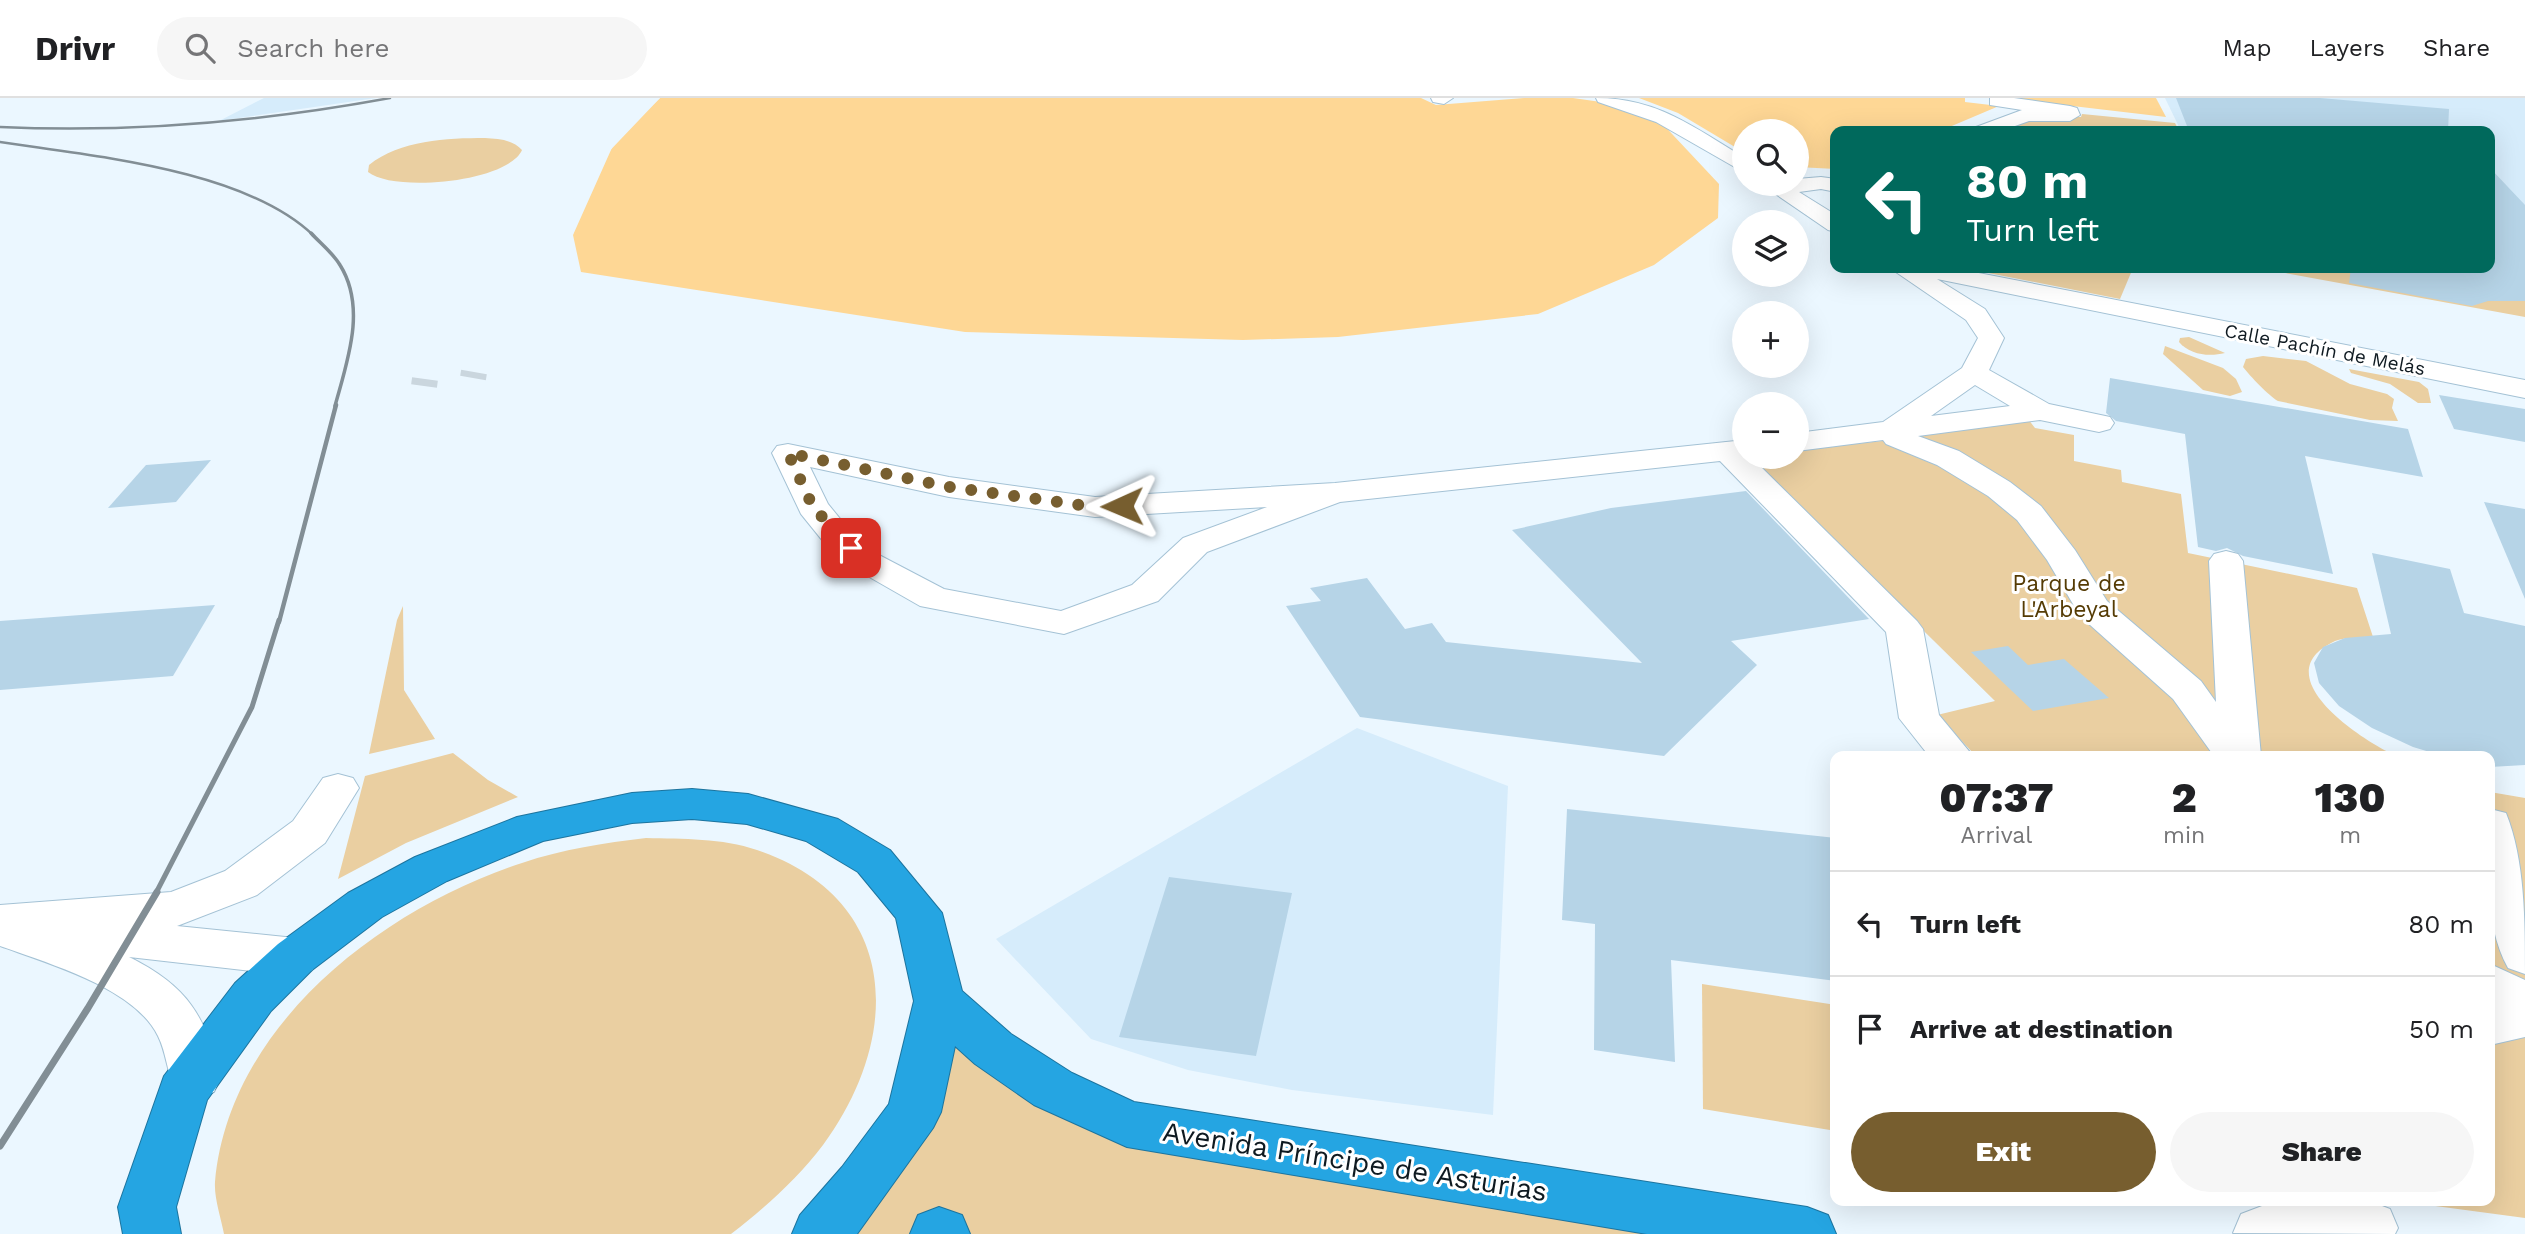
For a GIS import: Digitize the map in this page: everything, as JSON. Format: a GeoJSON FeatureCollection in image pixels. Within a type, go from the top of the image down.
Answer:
{"type":"FeatureCollection","features":[{"type":"Feature","properties":{"kind":"highway"},"geometry":{"type":"LineString","coordinates":[[152,1234],[147,1207],[183,1092],[253,997],[301,952],[365,905],[430,869],[533,828],[632,807],[692,804],[748,809],[822,830],[874,861],[918,913],[939,1001],[914,1112],[862,1185],[821,1234]]}},
{"type":"Feature","properties":{"kind":"highway","name":"Avenida Príncipe de Asturias"},"geometry":{"type":"LineString","coordinates":[[939,1001],[993,1049],[1053,1089],[1127,1124],[1807,1234]]}},
{"type":"Feature","properties":{"kind":"street"},"geometry":{"type":"LineString","coordinates":[[1605,98],[1641,106],[1666,117],[1732,160]]}},
{"type":"Feature","properties":{"kind":"street"},"geometry":{"type":"LineString","coordinates":[[1997,101],[2070,112],[2070,115],[2027,115],[1997,126]]}},
{"type":"Feature","properties":{"kind":"street"},"geometry":{"type":"LineString","coordinates":[[1809,184],[1830,185]]}},
{"type":"Feature","properties":{"kind":"street"},"geometry":{"type":"LineString","coordinates":[[1791,196],[1830,221]]}},
{"type":"Feature","properties":{"kind":"street"},"geometry":{"type":"LineString","coordinates":[[1891,430],[1974,373],[1992,338],[1976,315],[1925,273]]}},
{"type":"Feature","properties":{"kind":"street","name":"Calle Pachín de Melás"},"geometry":{"type":"LineString","coordinates":[[1933,273],[2525,389]]}},
{"type":"Feature","properties":{"kind":"street"},"geometry":{"type":"LineString","coordinates":[[1974,373],[2040,411],[2099,423]]}},
{"type":"Feature","properties":{"kind":"street"},"geometry":{"type":"LineString","coordinates":[[1809,440],[2040,411]]}},
{"type":"Feature","properties":{"kind":"street"},"geometry":{"type":"LineString","coordinates":[[1891,430],[1897,438],[1948,458],[1999,489],[2029,513],[2063,557],[2093,608],[2187,690],[2234,751]]}},
{"type":"Feature","properties":{"kind":"street"},"geometry":{"type":"LineString","coordinates":[[1335,493],[1195,544],[1145,593],[1064,624],[933,598],[869,562],[834,533],[813,507],[788,453],[949,487],[1095,507],[1335,493],[1732,451]]}},
{"type":"Feature","properties":{"kind":"street"},"geometry":{"type":"LineString","coordinates":[[1755,469],[1904,629],[1919,718],[1947,751]]}},
{"type":"Feature","properties":{"kind":"street"},"geometry":{"type":"LineString","coordinates":[[1177,502],[1195,544]]}},
{"type":"Feature","properties":{"kind":"street"},"geometry":{"type":"LineString","coordinates":[[2226,561],[2238,751]]}},
{"type":"Feature","properties":{"kind":"street"},"geometry":{"type":"LineString","coordinates":[[0,925],[176,909],[241,883],[309,832],[338,788]]}},
{"type":"Feature","properties":{"kind":"street"},"geometry":{"type":"LineString","coordinates":[[2500,831],[2525,955]]}},
{"type":"Feature","properties":{"kind":"street"},"geometry":{"type":"LineString","coordinates":[[0,925],[301,952]]}},
{"type":"Feature","properties":{"kind":"street"},"geometry":{"type":"LineString","coordinates":[[0,925],[105,967],[159,999],[182,1029],[195,1077]]}},
{"type":"Feature","properties":{"kind":"street"},"geometry":{"type":"LineString","coordinates":[[2495,986],[2525,1005]]}},
{"type":"Feature","properties":{"kind":"street"},"geometry":{"type":"LineString","coordinates":[[2495,1024],[2525,1017]]}},
{"type":"Feature","properties":{"kind":"street"},"geometry":{"type":"LineString","coordinates":[[2262,1233],[2369,1221]]}},
{"type":"Feature","properties":{"kind":"shaded area"},"geometry":{"type":"Polygon","coordinates":[[[264,98],[376,98],[219,121],[264,98]]]}},
{"type":"Feature","properties":{"kind":"shaded area"},"geometry":{"type":"Polygon","coordinates":[[[660,98],[1421,98],[1436,105],[1524,98],[1573,98],[1608,103],[1658,119],[1719,184],[1718,218],[1654,265],[1538,314],[1338,337],[1243,340],[965,332],[581,272],[573,235],[579,183],[660,98]]]}},
{"type":"Feature","properties":{"kind":"shaded area"},"geometry":{"type":"Polygon","coordinates":[[[1639,98],[1965,98],[1965,102],[1999,106],[1952,126],[1830,126],[1830,169],[1809,168],[1809,119],[1732,119],[1732,145],[1678,113],[1639,98]]]}},
{"type":"Feature","properties":{"kind":"shaded area"},"geometry":{"type":"Polygon","coordinates":[[[2004,98],[2156,98],[2166,117],[2004,98]]]}},
{"type":"Feature","properties":{"kind":"shaded area"},"geometry":{"type":"Polygon","coordinates":[[[2165,98],[2525,98],[2525,243],[2495,243],[2495,126],[2179,126],[2165,98]]]}},
{"type":"Feature","properties":{"kind":"shaded area"},"geometry":{"type":"Polygon","coordinates":[[[1357,728],[1508,786],[1493,1115],[1292,1090],[1188,1070],[1091,1039],[996,939],[1357,728]]]}},
{"type":"Feature","properties":{"kind":"green space"},"geometry":{"type":"Polygon","coordinates":[[[2082,114],[2175,123],[2176,126],[2006,126],[2030,117],[2081,117],[2082,114]]]}},
{"type":"Feature","properties":{"kind":"green space"},"geometry":{"type":"Polygon","coordinates":[[[500,139],[522,150],[512,161],[496,170],[449,181],[401,182],[368,172],[369,165],[381,157],[409,145],[440,140],[500,139]]]}},
{"type":"Feature","properties":{"kind":"green space"},"geometry":{"type":"Polygon","coordinates":[[[2525,245],[2525,317],[2285,273],[2495,273],[2495,265],[2525,245]]]}},
{"type":"Feature","properties":{"kind":"green space"},"geometry":{"type":"Polygon","coordinates":[[[1988,273],[2131,273],[2120,299],[1988,273]]]}},
{"type":"Feature","properties":{"kind":"green space"},"geometry":{"type":"Polygon","coordinates":[[[2189,337],[2225,353],[2206,355],[2189,350],[2179,342],[2180,338],[2189,337]]]}},
{"type":"Feature","properties":{"kind":"green space"},"geometry":{"type":"Polygon","coordinates":[[[2165,346],[2223,368],[2236,379],[2242,392],[2230,396],[2203,390],[2163,354],[2165,346]]]}},
{"type":"Feature","properties":{"kind":"green space"},"geometry":{"type":"Polygon","coordinates":[[[2263,356],[2306,361],[2350,384],[2387,394],[2394,399],[2392,408],[2398,421],[2370,420],[2278,401],[2243,367],[2246,359],[2263,356]]]}},
{"type":"Feature","properties":{"kind":"green space"},"geometry":{"type":"Polygon","coordinates":[[[2349,369],[2419,382],[2428,389],[2431,403],[2418,403],[2390,384],[2351,373],[2349,369]]]}},
{"type":"Feature","properties":{"kind":"green space","name":"Parque de L'Arbeyal"},"geometry":{"type":"Polygon","coordinates":[[[2028,419],[2035,428],[2074,435],[2074,461],[2121,470],[2122,482],[2181,494],[2188,553],[2357,588],[2373,637],[2335,641],[2315,655],[2309,671],[2313,688],[2325,705],[2342,722],[2386,751],[1971,751],[1937,715],[1995,701],[1759,469],[1809,469],[1809,449],[1901,439],[2028,419]]]}},
{"type":"Feature","properties":{"kind":"green space"},"geometry":{"type":"Polygon","coordinates":[[[403,606],[404,690],[435,739],[369,754],[397,620],[403,606]]]}},
{"type":"Feature","properties":{"kind":"green space"},"geometry":{"type":"Polygon","coordinates":[[[453,753],[488,780],[518,797],[406,843],[338,879],[365,776],[453,753]]]}},
{"type":"Feature","properties":{"kind":"green space"},"geometry":{"type":"Polygon","coordinates":[[[2495,793],[2525,798],[2525,1218],[2435,1206],[2495,1206],[2495,793]]]}},
{"type":"Feature","properties":{"kind":"green space"},"geometry":{"type":"Polygon","coordinates":[[[646,838],[716,841],[757,850],[804,872],[839,901],[862,936],[874,975],[875,1017],[867,1060],[849,1103],[823,1145],[780,1192],[731,1234],[224,1234],[215,1182],[226,1125],[249,1072],[281,1024],[321,981],[367,943],[417,910],[469,883],[553,854],[646,838]]]}},
{"type":"Feature","properties":{"kind":"green space"},"geometry":{"type":"Polygon","coordinates":[[[1702,984],[1830,1004],[1830,1130],[1703,1109],[1702,984]]]}},
{"type":"Feature","properties":{"kind":"green space"},"geometry":{"type":"Polygon","coordinates":[[[939,1001],[1053,1089],[1807,1234],[821,1234],[862,1185],[939,1001]]]}},
{"type":"Feature","properties":{"kind":"pier"},"geometry":{"type":"Polygon","coordinates":[[[655,98],[660,98],[615,141],[573,235],[571,221],[576,181],[655,98]]]}},
{"type":"Feature","properties":{"kind":"building"},"geometry":{"type":"Polygon","coordinates":[[[2176,98],[2320,98],[2449,109],[2448,126],[2187,126],[2176,98]]]}},
{"type":"Feature","properties":{"kind":"building"},"geometry":{"type":"Polygon","coordinates":[[[2495,173],[2525,205],[2525,301],[2488,301],[2472,306],[2349,283],[2350,273],[2495,273],[2495,173]]]}},
{"type":"Feature","properties":{"kind":"building"},"geometry":{"type":"Polygon","coordinates":[[[2110,378],[2408,429],[2423,477],[2305,456],[2333,574],[2243,556],[2227,548],[2216,551],[2198,547],[2185,434],[2116,421],[2106,413],[2110,378]]]}},
{"type":"Feature","properties":{"kind":"building"},"geometry":{"type":"Polygon","coordinates":[[[2439,395],[2525,409],[2525,442],[2454,429],[2439,395]]]}},
{"type":"Feature","properties":{"kind":"building"},"geometry":{"type":"Polygon","coordinates":[[[211,460],[176,502],[108,508],[146,465],[211,460]]]}},
{"type":"Feature","properties":{"kind":"building"},"geometry":{"type":"Polygon","coordinates":[[[1746,491],[1869,619],[1731,641],[1757,665],[1664,756],[1360,717],[1286,606],[1321,601],[1310,588],[1367,578],[1405,629],[1432,623],[1446,642],[1642,663],[1512,530],[1611,508],[1746,491]]]}},
{"type":"Feature","properties":{"kind":"building"},"geometry":{"type":"Polygon","coordinates":[[[2484,502],[2525,509],[2525,599],[2484,502]]]}},
{"type":"Feature","properties":{"kind":"building"},"geometry":{"type":"Polygon","coordinates":[[[2372,553],[2450,569],[2464,613],[2525,626],[2525,765],[2495,767],[2495,751],[2426,751],[2413,747],[2372,728],[2339,706],[2319,683],[2314,663],[2323,647],[2345,638],[2391,634],[2372,553]]]}},
{"type":"Feature","properties":{"kind":"building"},"geometry":{"type":"Polygon","coordinates":[[[215,605],[173,676],[0,690],[0,621],[215,605]]]}},
{"type":"Feature","properties":{"kind":"building"},"geometry":{"type":"Polygon","coordinates":[[[2008,646],[2028,665],[2064,659],[2109,698],[2033,711],[1971,652],[2008,646]]]}},
{"type":"Feature","properties":{"kind":"building"},"geometry":{"type":"Polygon","coordinates":[[[1567,809],[1830,837],[1830,980],[1671,960],[1675,1062],[1594,1050],[1595,924],[1562,920],[1567,809]]]}},
{"type":"Feature","properties":{"kind":"building"},"geometry":{"type":"Polygon","coordinates":[[[1169,877],[1292,893],[1256,1056],[1119,1037],[1169,877]]]}},
{"type":"Feature","properties":{"kind":"tunnel"},"geometry":{"type":"LineString","coordinates":[[473,378],[474,372]]}},
{"type":"Feature","properties":{"kind":"tunnel"},"geometry":{"type":"LineString","coordinates":[[424,386],[425,379]]}},
{"type":"Feature","properties":{"kind":"railway"},"geometry":{"type":"LineString","coordinates":[[0,127],[98,128],[196,124],[293,114],[390,98]]}},
{"type":"Feature","properties":{"kind":"railway"},"geometry":{"type":"LineString","coordinates":[[0,142],[121,160],[208,180],[248,195],[283,213],[313,235]]}},
{"type":"Feature","properties":{"kind":"railway"},"geometry":{"type":"LineString","coordinates":[[313,235],[340,265],[352,299],[352,335],[335,406]]}},
{"type":"Feature","properties":{"kind":"railway"},"geometry":{"type":"LineString","coordinates":[[279,622],[336,405]]}},
{"type":"Feature","properties":{"kind":"railway"},"geometry":{"type":"LineString","coordinates":[[156,893],[252,707],[279,620]]}},
{"type":"Feature","properties":{"kind":"railway"},"geometry":{"type":"LineString","coordinates":[[0,1146],[88,1008],[157,892]]}},
{"type":"Feature","properties":{"kind":"route"},"geometry":{"type":"LineString","coordinates":[[851,548],[834,533],[813,507],[788,453],[949,487],[1095,507],[1122,506]]}}]}
